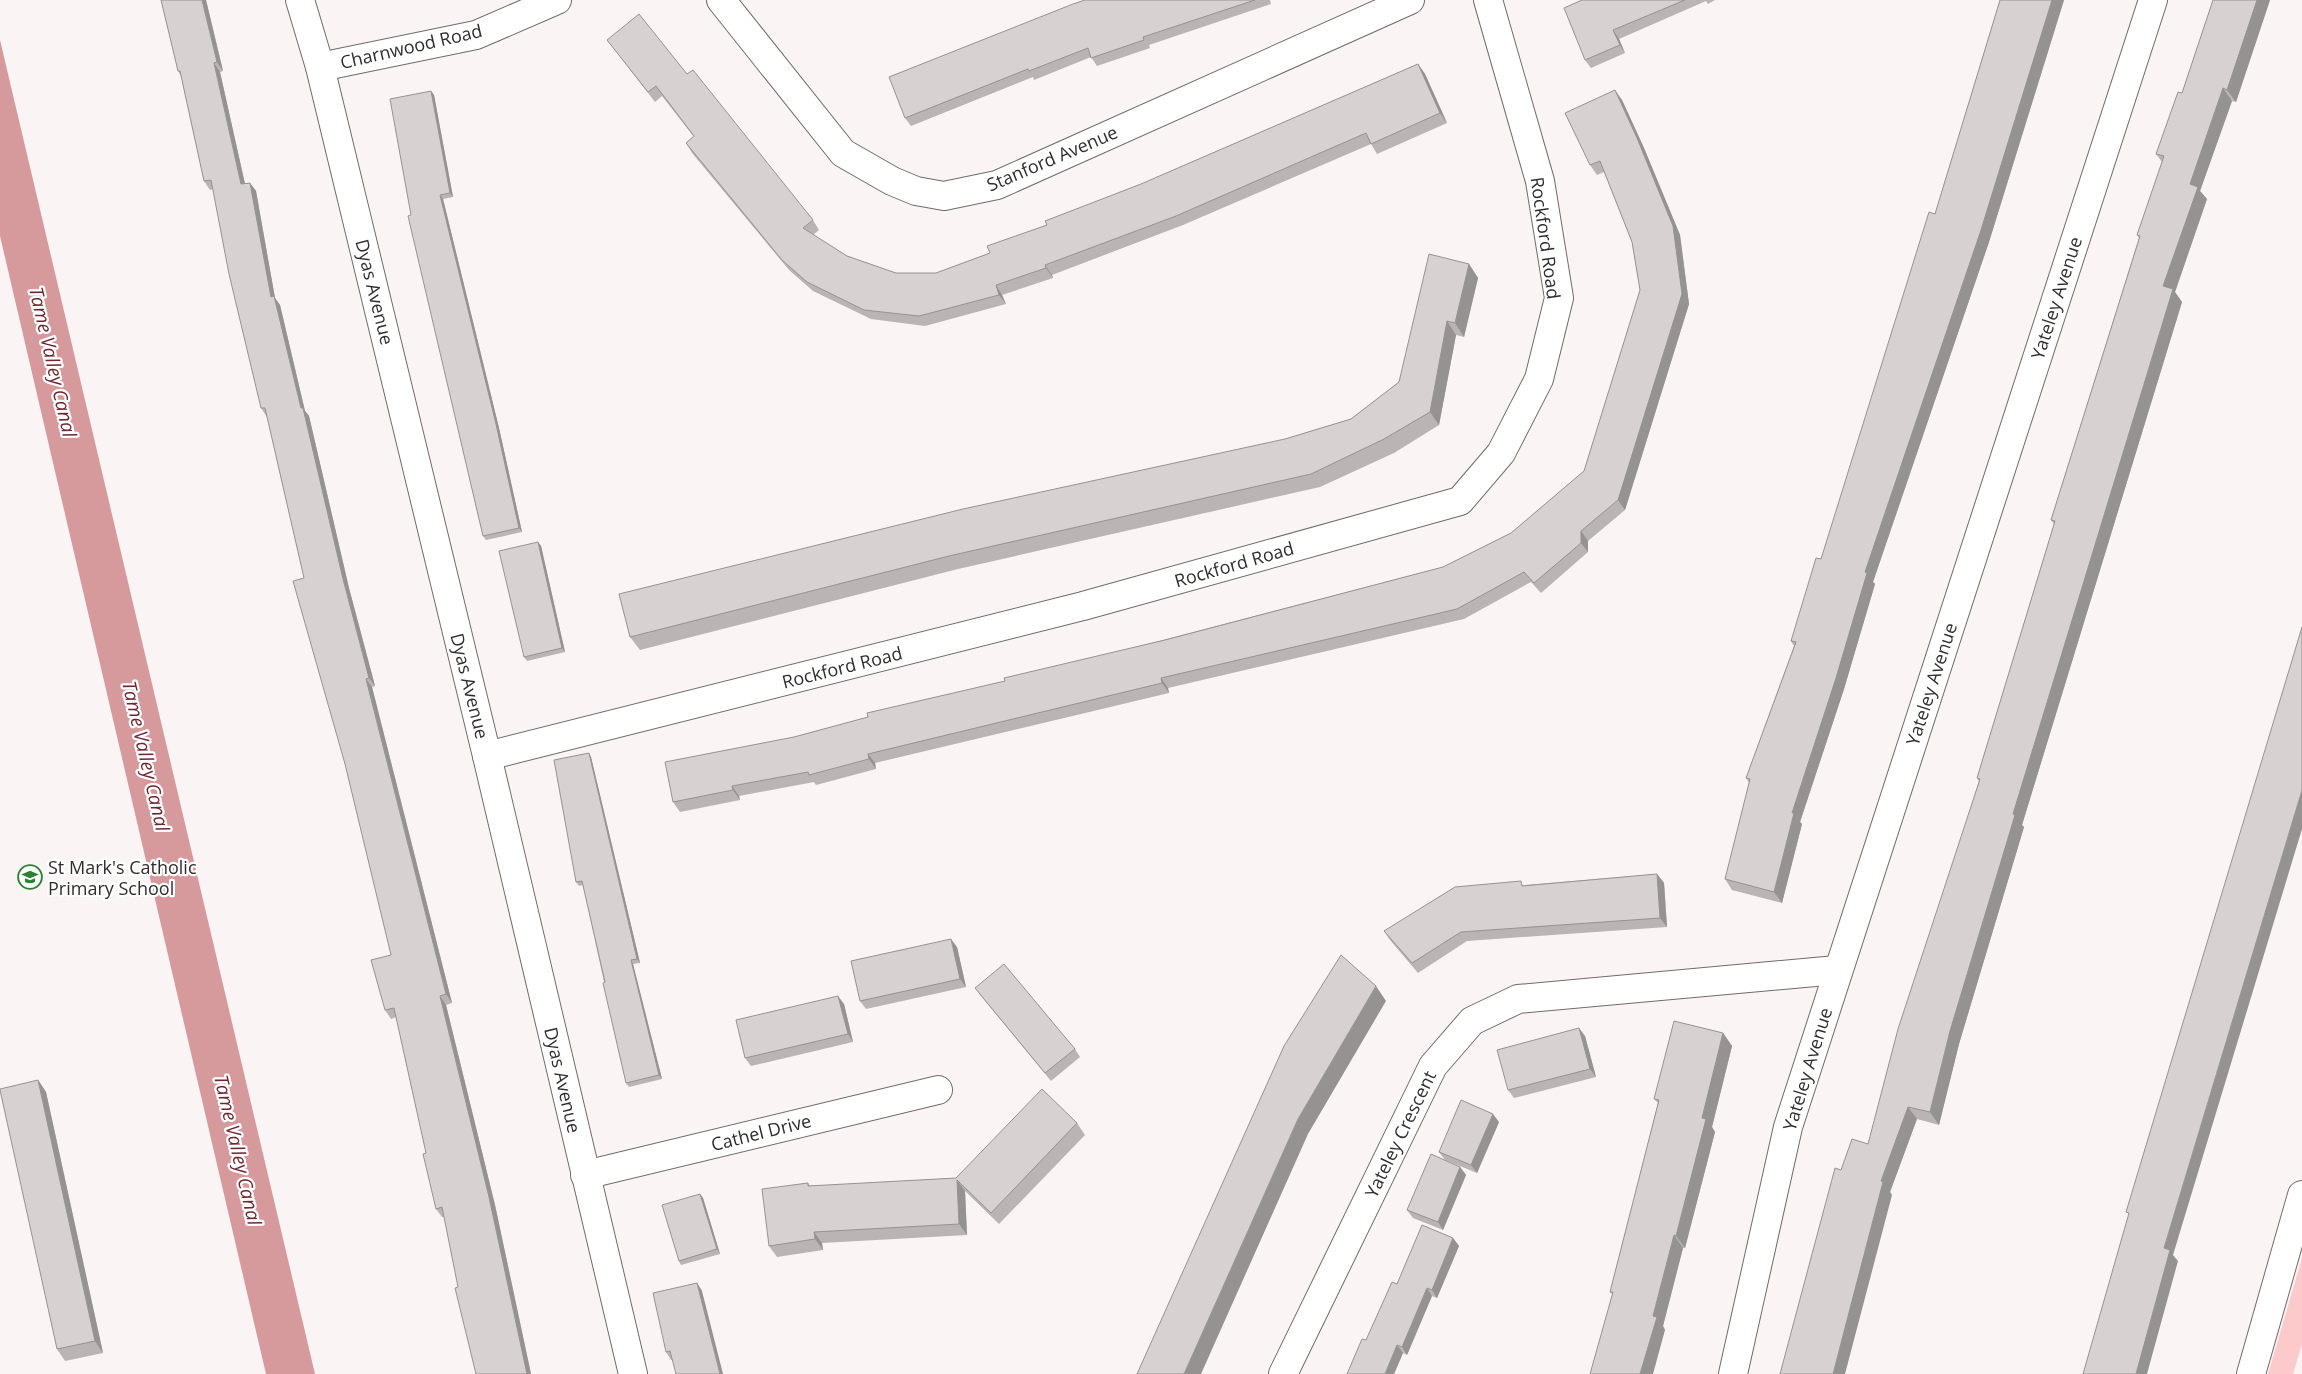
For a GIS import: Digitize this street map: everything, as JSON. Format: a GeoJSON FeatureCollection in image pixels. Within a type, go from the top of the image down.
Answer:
{"type":"FeatureCollection","features":[{"type":"Feature","properties":{"kind":"main road","name":"Dyas Avenue"},"geometry":{"type":"LineString","coordinates":[[300,0],[320,66],[487,756],[633,1374]]}},
{"type":"Feature","properties":{"kind":"main road","name":"Charnwood Road"},"geometry":{"type":"LineString","coordinates":[[320,66],[476,35],[557,0]]}},
{"type":"Feature","properties":{"kind":"main road","name":"Stanford Avenue"},"geometry":{"type":"LineString","coordinates":[[721,0],[843,153],[916,191],[944,196],[997,185],[1410,0]]}},
{"type":"Feature","properties":{"kind":"main road","name":"Rockford Road"},"geometry":{"type":"LineString","coordinates":[[487,756],[1083,606],[1460,501],[1501,453],[1539,379],[1559,298],[1540,181],[1488,0]]}},
{"type":"Feature","properties":{"kind":"main road","name":"Yateley Avenue"},"geometry":{"type":"LineString","coordinates":[[1733,1374],[1788,1127],[2153,0]]}},
{"type":"Feature","properties":{"kind":"main road","name":"Yateley Crescent"},"geometry":{"type":"LineString","coordinates":[[1283,1374],[1433,1066],[1472,1020],[1518,999],[1838,970]]}},
{"type":"Feature","properties":{"kind":"main road","name":"Cathel Drive"},"geometry":{"type":"LineString","coordinates":[[585,1175],[938,1090]]}},
{"type":"Feature","properties":{"kind":"main road"},"geometry":{"type":"LineString","coordinates":[[2251,1374],[2302,1195]]}},
{"type":"Feature","properties":{"kind":"shaded area"},"geometry":{"type":"Polygon","coordinates":[[[2302,1258],[2302,1344],[2293,1374],[2268,1374],[2302,1258]]]}},
{"type":"Feature","properties":{"kind":"water","name":"Tame Valley Canal"},"geometry":{"type":"Polygon","coordinates":[[[0,40],[315,1374],[266,1374],[0,236],[0,40]]]}},
{"type":"Feature","properties":{"kind":"building"},"geometry":{"type":"Polygon","coordinates":[[[161,0],[202,0],[217,62],[214,63],[241,184],[250,183],[271,297],[274,296],[301,408],[303,408],[343,579],[369,678],[366,679],[446,994],[440,996],[489,1197],[527,1374],[476,1374],[455,1288],[458,1287],[442,1207],[436,1209],[423,1154],[426,1153],[394,1008],[385,1010],[371,960],[391,955],[345,764],[293,581],[304,578],[265,408],[261,408],[229,274],[211,180],[204,181],[180,71],[178,71],[161,0]]]}},
{"type":"Feature","properties":{"kind":"building"},"geometry":{"type":"Polygon","coordinates":[[[1085,0],[1255,0],[1143,37],[1144,40],[1091,58],[1088,48],[1029,71],[1028,69],[905,118],[889,77],[1085,0]]]}},
{"type":"Feature","properties":{"kind":"building"},"geometry":{"type":"Polygon","coordinates":[[[1582,0],[1685,0],[1613,30],[1620,45],[1585,60],[1564,8],[1582,0]]]}},
{"type":"Feature","properties":{"kind":"building"},"geometry":{"type":"Polygon","coordinates":[[[2000,0],[2052,0],[1981,230],[1865,572],[1867,573],[1836,678],[1792,813],[1794,813],[1774,892],[1725,879],[1750,779],[1746,778],[1796,642],[1791,641],[1816,558],[1821,559],[1929,212],[1935,214],[2000,0]]]}},
{"type":"Feature","properties":{"kind":"building"},"geometry":{"type":"Polygon","coordinates":[[[2213,0],[2257,0],[2227,90],[2223,88],[2190,184],[2198,187],[2163,286],[2173,289],[2013,814],[2015,815],[1950,1031],[1930,1112],[1908,1107],[1881,1181],[1883,1182],[1833,1374],[1780,1374],[1835,1168],[1841,1170],[1852,1139],[1868,1144],[1898,1029],[1980,779],[1977,778],[2055,521],[2051,520],[2140,236],[2137,235],[2164,156],[2156,154],[2178,92],[2182,93],[2213,0]]]}},
{"type":"Feature","properties":{"kind":"building"},"geometry":{"type":"Polygon","coordinates":[[[639,14],[687,74],[693,70],[813,220],[803,228],[847,256],[896,273],[936,273],[990,253],[987,246],[1047,225],[1045,221],[1141,184],[1418,64],[1440,113],[1371,144],[1366,133],[1176,216],[1045,265],[1046,268],[996,285],[999,295],[919,316],[864,310],[807,282],[782,260],[686,143],[694,136],[656,86],[648,92],[607,40],[639,14]]]}},
{"type":"Feature","properties":{"kind":"building"},"geometry":{"type":"Polygon","coordinates":[[[1615,90],[1673,226],[1682,294],[1618,500],[1581,531],[1581,543],[1534,583],[1524,572],[1457,609],[1161,678],[1162,683],[868,754],[869,759],[809,775],[808,772],[732,786],[733,790],[673,802],[665,762],[794,737],[868,717],[867,713],[1005,681],[1004,678],[1165,640],[1443,567],[1511,533],[1584,471],[1640,290],[1632,242],[1600,161],[1590,165],[1565,113],[1615,90]]]}},
{"type":"Feature","properties":{"kind":"building"},"geometry":{"type":"Polygon","coordinates":[[[431,91],[450,193],[440,195],[496,424],[519,528],[483,536],[408,216],[411,215],[390,99],[431,91]]]}},
{"type":"Feature","properties":{"kind":"building"},"geometry":{"type":"Polygon","coordinates":[[[1429,254],[1469,264],[1455,323],[1447,321],[1430,412],[1384,439],[1311,474],[949,556],[630,637],[619,594],[963,509],[1285,439],[1351,419],[1399,382],[1429,254]]]}},
{"type":"Feature","properties":{"kind":"building"},"geometry":{"type":"Polygon","coordinates":[[[538,542],[562,648],[524,657],[499,551],[538,542]]]}},
{"type":"Feature","properties":{"kind":"building"},"geometry":{"type":"Polygon","coordinates":[[[2302,627],[2302,790],[2164,1248],[2170,1250],[2136,1374],[2083,1374],[2129,1213],[2126,1212],[2302,627]]]}},
{"type":"Feature","properties":{"kind":"building"},"geometry":{"type":"Polygon","coordinates":[[[589,753],[637,959],[631,960],[659,1075],[626,1083],[582,881],[576,882],[554,760],[589,753]]]}},
{"type":"Feature","properties":{"kind":"building"},"geometry":{"type":"Polygon","coordinates":[[[1657,874],[1660,918],[1461,932],[1412,963],[1384,931],[1455,887],[1521,881],[1522,886],[1657,874]]]}},
{"type":"Feature","properties":{"kind":"building"},"geometry":{"type":"Polygon","coordinates":[[[951,939],[960,979],[860,1001],[851,961],[951,939]]]}},
{"type":"Feature","properties":{"kind":"building"},"geometry":{"type":"Polygon","coordinates":[[[1341,955],[1376,986],[1298,1119],[1184,1374],[1137,1374],[1284,1046],[1341,955]]]}},
{"type":"Feature","properties":{"kind":"building"},"geometry":{"type":"Polygon","coordinates":[[[1004,964],[1075,1049],[1045,1073],[975,988],[1004,964]]]}},
{"type":"Feature","properties":{"kind":"building"},"geometry":{"type":"Polygon","coordinates":[[[838,996],[848,1034],[745,1058],[736,1020],[838,996]]]}},
{"type":"Feature","properties":{"kind":"building"},"geometry":{"type":"Polygon","coordinates":[[[1674,1021],[1723,1033],[1702,1118],[1706,1119],[1653,1316],[1657,1317],[1640,1374],[1590,1374],[1613,1292],[1610,1292],[1659,1100],[1654,1099],[1674,1021]]]}},
{"type":"Feature","properties":{"kind":"building"},"geometry":{"type":"Polygon","coordinates":[[[1579,1028],[1590,1069],[1508,1090],[1497,1050],[1579,1028]]]}},
{"type":"Feature","properties":{"kind":"building"},"geometry":{"type":"Polygon","coordinates":[[[38,1080],[95,1341],[57,1349],[0,1090],[38,1080]]]}},
{"type":"Feature","properties":{"kind":"building"},"geometry":{"type":"Polygon","coordinates":[[[1042,1089],[1077,1123],[991,1213],[957,1180],[959,1224],[814,1232],[815,1239],[769,1246],[762,1189],[808,1183],[808,1186],[956,1178],[1042,1089]]]}},
{"type":"Feature","properties":{"kind":"building"},"geometry":{"type":"Polygon","coordinates":[[[1461,1100],[1493,1114],[1471,1165],[1439,1152],[1461,1100]]]}},
{"type":"Feature","properties":{"kind":"building"},"geometry":{"type":"Polygon","coordinates":[[[1431,1154],[1460,1167],[1438,1222],[1407,1210],[1431,1154]]]}},
{"type":"Feature","properties":{"kind":"building"},"geometry":{"type":"Polygon","coordinates":[[[700,1194],[717,1249],[679,1261],[662,1205],[700,1194]]]}},
{"type":"Feature","properties":{"kind":"building"},"geometry":{"type":"Polygon","coordinates":[[[1422,1225],[1453,1238],[1432,1290],[1427,1288],[1402,1347],[1397,1345],[1385,1374],[1347,1374],[1362,1339],[1366,1340],[1392,1282],[1397,1284],[1422,1225]]]}},
{"type":"Feature","properties":{"kind":"building"},"geometry":{"type":"Polygon","coordinates":[[[697,1283],[720,1374],[676,1374],[670,1351],[666,1352],[653,1293],[697,1283]]]}},
{"type":"Feature","properties":{"kind":"place","name":"St Mark's Catholic Primary School"},"geometry":{"type":"Point","coordinates":[30,877]}}]}
